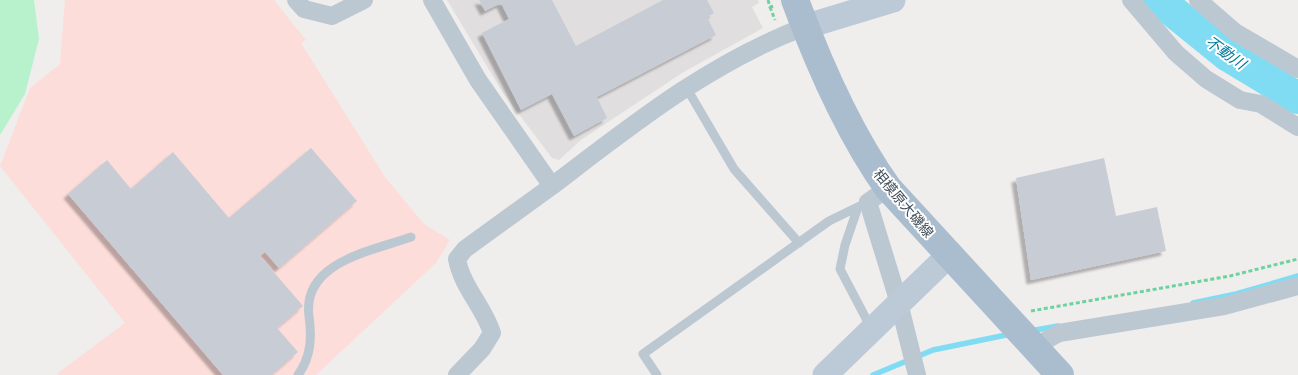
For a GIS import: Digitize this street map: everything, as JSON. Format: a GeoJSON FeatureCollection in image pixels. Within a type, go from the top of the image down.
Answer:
{"type":"FeatureCollection","features":[{"type":"Feature","properties":{"kind":"main road","name":"相模原大磯線"},"geometry":{"type":"LineString","coordinates":[[783,4],[804,27],[864,153],[871,199],[949,255],[1060,375]]}},
{"type":"Feature","properties":{"kind":"street"},"geometry":{"type":"LineString","coordinates":[[296,0],[304,9],[332,16],[364,0]]}},
{"type":"Feature","properties":{"kind":"street"},"geometry":{"type":"LineString","coordinates":[[432,0],[478,80],[552,186]]}},
{"type":"Feature","properties":{"kind":"street"},"geometry":{"type":"LineString","coordinates":[[457,375],[482,349],[492,333],[488,320],[460,275],[458,259],[466,249],[552,186],[622,131],[686,86],[726,63],[804,27],[893,0]]}},
{"type":"Feature","properties":{"kind":"street"},"geometry":{"type":"LineString","coordinates":[[1131,0],[1176,53],[1206,79],[1240,100],[1261,104],[1298,127]]}},
{"type":"Feature","properties":{"kind":"street"},"geometry":{"type":"LineString","coordinates":[[1198,0],[1235,32],[1298,69]]}},
{"type":"Feature","properties":{"kind":"street"},"geometry":{"type":"LineString","coordinates":[[871,199],[916,372]]}},
{"type":"Feature","properties":{"kind":"street"},"geometry":{"type":"LineString","coordinates":[[825,375],[949,255]]}},
{"type":"Feature","properties":{"kind":"street"},"geometry":{"type":"LineString","coordinates":[[1034,347],[1060,333],[1224,306],[1298,286]]}},
{"type":"Feature","properties":{"kind":"lane"},"geometry":{"type":"LineString","coordinates":[[686,86],[734,169],[799,243]]}},
{"type":"Feature","properties":{"kind":"lane"},"geometry":{"type":"LineString","coordinates":[[657,375],[643,354],[829,222],[871,199]]}},
{"type":"Feature","properties":{"kind":"lane"},"geometry":{"type":"LineString","coordinates":[[871,199],[845,245],[840,269],[872,331]]}},
{"type":"Feature","properties":{"kind":"lane"},"geometry":{"type":"LineString","coordinates":[[298,375],[310,351],[311,338],[308,306],[316,283],[327,270],[341,262],[411,237]]}},
{"type":"Feature","properties":{"kind":"path"},"geometry":{"type":"LineString","coordinates":[[776,23],[783,4]]}},
{"type":"Feature","properties":{"kind":"path"},"geometry":{"type":"LineString","coordinates":[[1008,318],[1026,312],[1230,276],[1298,260]]}},
{"type":"Feature","properties":{"kind":"shaded area"},"geometry":{"type":"Polygon","coordinates":[[[65,0],[274,0],[306,40],[301,43],[385,177],[424,224],[450,240],[436,263],[316,375],[58,375],[59,372],[125,323],[0,166],[30,88],[60,64],[65,0]]]}},
{"type":"Feature","properties":{"kind":"shaded area"},"geometry":{"type":"Polygon","coordinates":[[[447,0],[758,0],[759,3],[752,7],[763,28],[682,73],[581,140],[559,160],[552,158],[503,93],[447,0]]]}},
{"type":"Feature","properties":{"kind":"green space"},"geometry":{"type":"Polygon","coordinates":[[[0,0],[34,0],[39,39],[25,94],[0,135],[0,0]]]}},
{"type":"Feature","properties":{"kind":"building"},"geometry":{"type":"Polygon","coordinates":[[[479,0],[552,0],[576,46],[663,0],[707,0],[714,13],[707,17],[716,35],[597,97],[607,118],[574,136],[552,94],[521,110],[482,33],[509,19],[501,3],[485,11],[479,0]]]}},
{"type":"Feature","properties":{"kind":"building"},"geometry":{"type":"Polygon","coordinates":[[[311,148],[357,201],[279,268],[265,252],[260,256],[303,306],[277,328],[298,352],[271,375],[223,375],[68,194],[107,160],[131,189],[173,152],[229,218],[311,148]]]}},
{"type":"Feature","properties":{"kind":"building"},"geometry":{"type":"Polygon","coordinates":[[[1104,158],[1116,216],[1157,207],[1166,251],[1031,280],[1016,178],[1104,158]]]}},
{"type":"Feature","properties":{"kind":"waterway","name":"不動川"},"geometry":{"type":"LineString","coordinates":[[1159,0],[1227,55],[1298,98]]}},
{"type":"Feature","properties":{"kind":"waterway"},"geometry":{"type":"LineString","coordinates":[[1193,303],[1236,294],[1298,276]]}},
{"type":"Feature","properties":{"kind":"waterway"},"geometry":{"type":"LineString","coordinates":[[1030,331],[1058,326]]}},
{"type":"Feature","properties":{"kind":"waterway"},"geometry":{"type":"LineString","coordinates":[[873,375],[933,350],[1011,334]]}}]}
